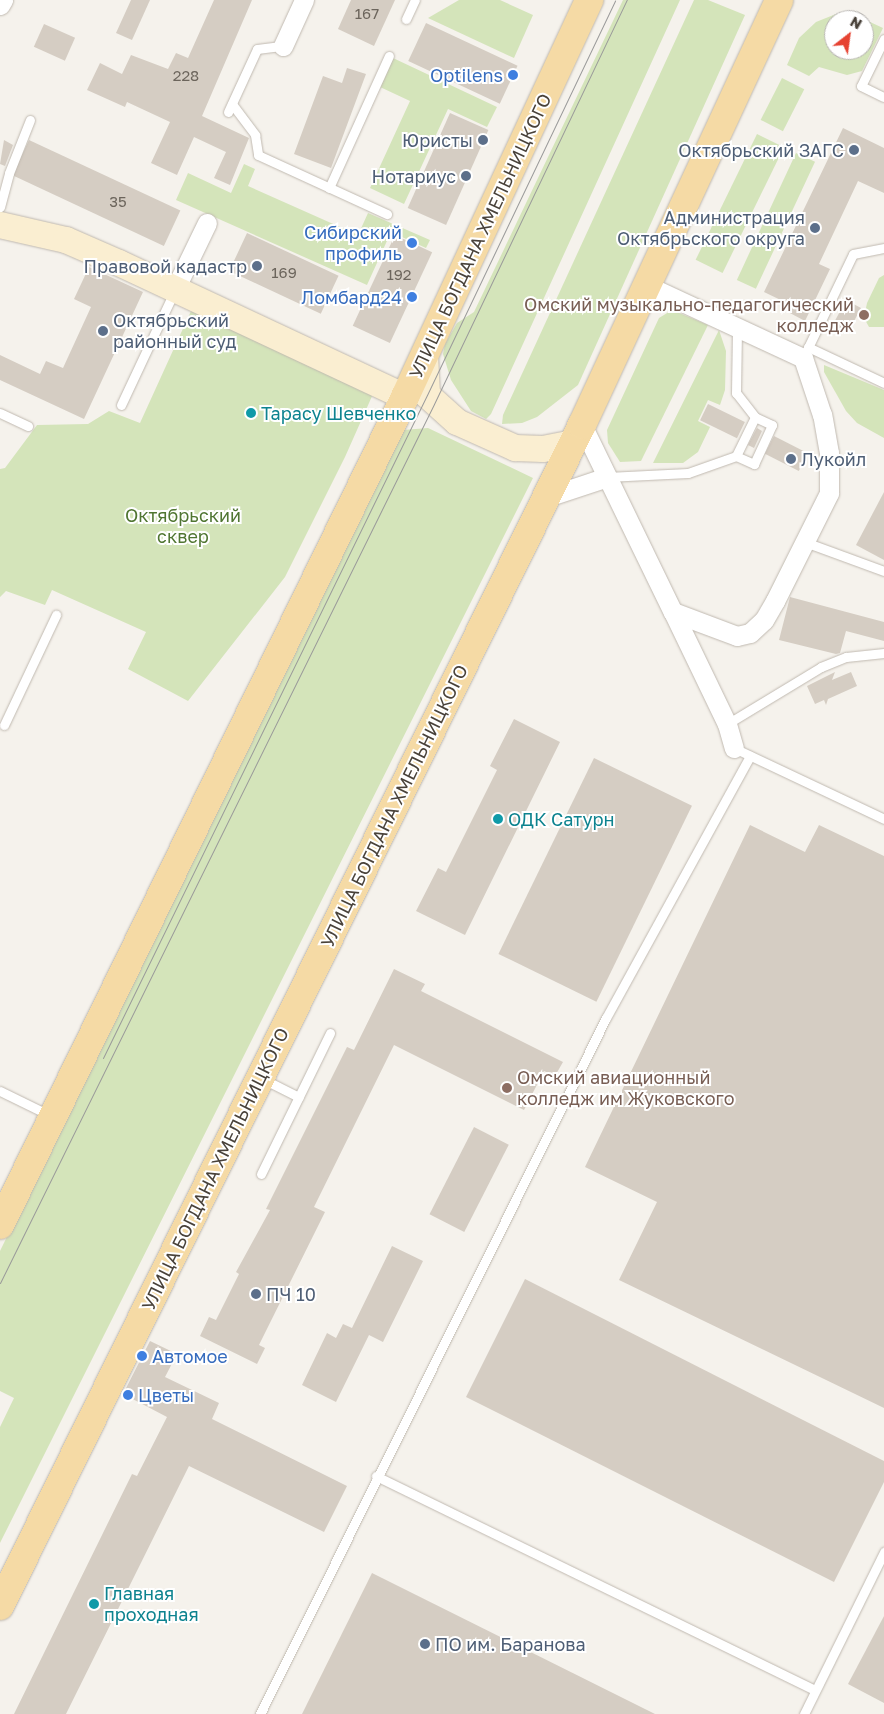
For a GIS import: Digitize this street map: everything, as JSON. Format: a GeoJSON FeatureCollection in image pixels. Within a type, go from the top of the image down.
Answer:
{"type":"FeatureCollection","features":[{"type":"Feature","properties":{"kind":"main road","name":"УЛИЦА БОГДАНА ХМЕЛЬНИЦКОГО"},"geometry":{"type":"LineString","coordinates":[[0,1225],[406,397],[589,0]]}},
{"type":"Feature","properties":{"kind":"main road"},"geometry":{"type":"LineString","coordinates":[[773,11],[799,0]]}},
{"type":"Feature","properties":{"kind":"main road","name":"УЛИЦА БОГДАНА ХМЕЛЬНИЦКОГО"},"geometry":{"type":"LineString","coordinates":[[0,1606],[577,434],[773,11]]}},
{"type":"Feature","properties":{"kind":"main road"},"geometry":{"type":"LineString","coordinates":[[0,225],[66,240],[176,287],[406,397]]}},
{"type":"Feature","properties":{"kind":"main road"},"geometry":{"type":"LineString","coordinates":[[425,355],[428,395],[444,414],[457,422],[516,448],[543,449],[577,434]]}},
{"type":"Feature","properties":{"kind":"street"},"geometry":{"type":"LineString","coordinates":[[0,5],[3,0]]}},
{"type":"Feature","properties":{"kind":"street"},"geometry":{"type":"LineString","coordinates":[[284,46],[304,0]]}},
{"type":"Feature","properties":{"kind":"street"},"geometry":{"type":"LineString","coordinates":[[176,287],[207,223]]}},
{"type":"Feature","properties":{"kind":"street"},"geometry":{"type":"LineString","coordinates":[[646,285],[737,328],[806,352],[822,415],[829,453],[829,493],[771,607],[750,633],[737,636],[673,612]]}},
{"type":"Feature","properties":{"kind":"street"},"geometry":{"type":"LineString","coordinates":[[577,434],[607,478],[742,752]]}},
{"type":"Feature","properties":{"kind":"street"},"geometry":{"type":"LineString","coordinates":[[546,497],[607,478]]}},
{"type":"Feature","properties":{"kind":"lane"},"geometry":{"type":"LineString","coordinates":[[406,19],[414,0]]}},
{"type":"Feature","properties":{"kind":"lane"},"geometry":{"type":"LineString","coordinates":[[884,39],[861,86],[884,97]]}},
{"type":"Feature","properties":{"kind":"lane"},"geometry":{"type":"LineString","coordinates":[[284,46],[257,49],[230,108],[255,135],[258,155],[387,214]]}},
{"type":"Feature","properties":{"kind":"lane"},"geometry":{"type":"LineString","coordinates":[[329,188],[389,56]]}},
{"type":"Feature","properties":{"kind":"lane"},"geometry":{"type":"LineString","coordinates":[[0,207],[8,173],[30,120]]}},
{"type":"Feature","properties":{"kind":"lane"},"geometry":{"type":"LineString","coordinates":[[884,248],[853,254],[806,352],[884,383]]}},
{"type":"Feature","properties":{"kind":"lane"},"geometry":{"type":"LineString","coordinates":[[121,405],[176,287]]}},
{"type":"Feature","properties":{"kind":"lane"},"geometry":{"type":"LineString","coordinates":[[607,478],[688,473],[736,456],[754,464],[772,425],[755,417],[736,393],[737,328]]}},
{"type":"Feature","properties":{"kind":"lane"},"geometry":{"type":"LineString","coordinates":[[0,413],[28,426]]}},
{"type":"Feature","properties":{"kind":"lane"},"geometry":{"type":"LineString","coordinates":[[736,456],[755,417]]}},
{"type":"Feature","properties":{"kind":"lane"},"geometry":{"type":"LineString","coordinates":[[805,542],[884,571]]}},
{"type":"Feature","properties":{"kind":"lane"},"geometry":{"type":"LineString","coordinates":[[4,725],[56,615]]}},
{"type":"Feature","properties":{"kind":"lane"},"geometry":{"type":"LineString","coordinates":[[727,724],[821,667],[846,657],[884,653]]}},
{"type":"Feature","properties":{"kind":"lane"},"geometry":{"type":"LineString","coordinates":[[260,1714],[376,1476],[742,752],[884,819]]}},
{"type":"Feature","properties":{"kind":"lane"},"geometry":{"type":"LineString","coordinates":[[261,1174],[330,1033]]}},
{"type":"Feature","properties":{"kind":"lane"},"geometry":{"type":"LineString","coordinates":[[260,1078],[299,1097]]}},
{"type":"Feature","properties":{"kind":"lane"},"geometry":{"type":"LineString","coordinates":[[0,1091],[53,1118]]}},
{"type":"Feature","properties":{"kind":"lane"},"geometry":{"type":"LineString","coordinates":[[376,1476],[815,1690]]}},
{"type":"Feature","properties":{"kind":"lane"},"geometry":{"type":"LineString","coordinates":[[804,1714],[884,1552]]}},
{"type":"Feature","properties":{"kind":"green space"},"geometry":{"type":"Polygon","coordinates":[[[459,0],[500,0],[533,15],[514,58],[428,18],[459,0]]]}},
{"type":"Feature","properties":{"kind":"green space"},"geometry":{"type":"Polygon","coordinates":[[[623,0],[680,0],[491,414],[486,419],[471,411],[451,380],[443,354],[445,344],[457,323],[474,312],[623,0]]]}},
{"type":"Feature","properties":{"kind":"green space"},"geometry":{"type":"Polygon","coordinates":[[[694,0],[708,0],[745,15],[578,385],[537,417],[522,423],[502,424],[503,415],[694,0]]]}},
{"type":"Feature","properties":{"kind":"green space"},"geometry":{"type":"Polygon","coordinates":[[[824,19],[824,60],[867,60],[862,71],[847,75],[819,67],[809,76],[787,65],[799,38],[816,22],[824,19]]]}},
{"type":"Feature","properties":{"kind":"green space"},"geometry":{"type":"Polygon","coordinates":[[[874,24],[883,28],[874,46],[874,24]]]}},
{"type":"Feature","properties":{"kind":"green space"},"geometry":{"type":"Polygon","coordinates":[[[393,58],[497,107],[487,127],[448,109],[404,204],[370,188],[410,101],[380,87],[393,58]]]}},
{"type":"Feature","properties":{"kind":"green space"},"geometry":{"type":"Polygon","coordinates":[[[782,78],[804,89],[783,131],[761,120],[782,78]]]}},
{"type":"Feature","properties":{"kind":"green space"},"geometry":{"type":"Polygon","coordinates":[[[757,134],[784,147],[723,273],[696,260],[757,134]]]}},
{"type":"Feature","properties":{"kind":"green space"},"geometry":{"type":"Polygon","coordinates":[[[796,153],[815,162],[756,289],[737,280],[796,153]]]}},
{"type":"Feature","properties":{"kind":"green space"},"geometry":{"type":"Polygon","coordinates":[[[244,164],[255,169],[248,186],[358,235],[368,213],[430,240],[426,248],[391,232],[367,285],[176,200],[188,173],[231,193],[244,164]]]}},
{"type":"Feature","properties":{"kind":"green space"},"geometry":{"type":"Polygon","coordinates":[[[884,275],[884,327],[869,327],[864,318],[867,303],[879,278],[884,275]]]}},
{"type":"Feature","properties":{"kind":"green space"},"geometry":{"type":"Polygon","coordinates":[[[672,310],[708,325],[641,461],[620,462],[608,443],[607,430],[659,318],[672,310]]]}},
{"type":"Feature","properties":{"kind":"green space","name":"Октябрьский сквер"},"geometry":{"type":"Polygon","coordinates":[[[191,311],[373,394],[345,457],[285,577],[188,701],[128,669],[146,632],[52,590],[45,605],[6,591],[0,597],[0,469],[5,468],[37,425],[88,424],[109,411],[140,423],[191,311]]]}},
{"type":"Feature","properties":{"kind":"green space"},"geometry":{"type":"Polygon","coordinates":[[[719,330],[726,351],[725,390],[720,405],[708,400],[698,421],[710,427],[698,452],[683,463],[653,463],[719,330]]]}},
{"type":"Feature","properties":{"kind":"green space"},"geometry":{"type":"Polygon","coordinates":[[[824,365],[884,390],[884,438],[857,423],[846,411],[824,372],[824,365]]]}},
{"type":"Feature","properties":{"kind":"green space"},"geometry":{"type":"Polygon","coordinates":[[[428,428],[533,478],[0,1543],[0,1427],[14,1398],[0,1391],[0,1251],[403,430],[428,428]]]}},
{"type":"Feature","properties":{"kind":"building"},"geometry":{"type":"Polygon","coordinates":[[[131,0],[150,0],[132,40],[116,33],[131,0]]]}},
{"type":"Feature","properties":{"kind":"building"},"geometry":{"type":"Polygon","coordinates":[[[214,0],[252,0],[202,116],[249,138],[230,185],[214,178],[226,152],[194,137],[177,175],[151,163],[170,122],[127,102],[125,107],[87,90],[100,63],[122,74],[131,55],[168,69],[176,53],[188,58],[214,0]]]}},
{"type":"Feature","properties":{"kind":"building"},"geometry":{"type":"Polygon","coordinates":[[[351,0],[395,0],[374,46],[338,29],[351,0]]]}},
{"type":"Feature","properties":{"kind":"building"},"geometry":{"type":"Polygon","coordinates":[[[426,23],[518,66],[500,104],[408,61],[426,23]]]}},
{"type":"Feature","properties":{"kind":"building"},"geometry":{"type":"Polygon","coordinates":[[[44,24],[75,38],[65,61],[34,47],[44,24]]]}},
{"type":"Feature","properties":{"kind":"building"},"geometry":{"type":"Polygon","coordinates":[[[347,68],[366,74],[331,168],[294,154],[323,76],[342,83],[347,68]]]}},
{"type":"Feature","properties":{"kind":"building"},"geometry":{"type":"Polygon","coordinates":[[[450,113],[488,130],[446,225],[408,208],[450,113]]]}},
{"type":"Feature","properties":{"kind":"building","name":"Администрация Октябрьского округа"},"geometry":{"type":"Polygon","coordinates":[[[843,128],[884,148],[884,193],[858,181],[819,264],[830,269],[805,321],[788,312],[791,305],[764,292],[843,128]]]}},
{"type":"Feature","properties":{"kind":"building"},"geometry":{"type":"Polygon","coordinates":[[[4,140],[13,145],[5,166],[0,164],[4,140]]]}},
{"type":"Feature","properties":{"kind":"building"},"geometry":{"type":"Polygon","coordinates":[[[29,140],[180,211],[164,246],[13,175],[29,140]]]}},
{"type":"Feature","properties":{"kind":"building"},"geometry":{"type":"Polygon","coordinates":[[[247,233],[339,276],[321,314],[229,271],[247,233]]]}},
{"type":"Feature","properties":{"kind":"building"},"geometry":{"type":"Polygon","coordinates":[[[395,235],[432,252],[390,343],[353,326],[395,235]]]}},
{"type":"Feature","properties":{"kind":"building","name":"Октябрьский районный суд"},"geometry":{"type":"Polygon","coordinates":[[[89,267],[143,292],[84,419],[0,380],[0,355],[40,374],[46,361],[63,368],[91,307],[74,299],[89,267]]]}},
{"type":"Feature","properties":{"kind":"building"},"geometry":{"type":"Polygon","coordinates":[[[846,300],[861,308],[848,333],[833,325],[846,300]]]}},
{"type":"Feature","properties":{"kind":"building"},"geometry":{"type":"Polygon","coordinates":[[[708,404],[745,422],[737,438],[700,420],[708,404]]]}},
{"type":"Feature","properties":{"kind":"building"},"geometry":{"type":"Polygon","coordinates":[[[757,428],[762,431],[754,448],[748,445],[757,428]]]}},
{"type":"Feature","properties":{"kind":"building"},"geometry":{"type":"Polygon","coordinates":[[[774,436],[808,453],[799,471],[765,454],[774,436]]]}},
{"type":"Feature","properties":{"kind":"building"},"geometry":{"type":"Polygon","coordinates":[[[884,492],[884,560],[856,545],[884,492]]]}},
{"type":"Feature","properties":{"kind":"building"},"geometry":{"type":"Polygon","coordinates":[[[790,597],[884,622],[884,641],[846,631],[840,653],[836,654],[779,640],[790,597]]]}},
{"type":"Feature","properties":{"kind":"building"},"geometry":{"type":"Polygon","coordinates":[[[835,672],[832,680],[851,672],[857,686],[828,699],[826,705],[824,700],[815,704],[807,686],[835,672]]]}},
{"type":"Feature","properties":{"kind":"building","name":"ОДК Сатурн"},"geometry":{"type":"Polygon","coordinates":[[[514,719],[560,742],[465,935],[416,911],[438,868],[446,872],[497,770],[490,766],[514,719]]]}},
{"type":"Feature","properties":{"kind":"building"},"geometry":{"type":"Polygon","coordinates":[[[594,758],[692,806],[596,1002],[498,954],[594,758]]]}},
{"type":"Feature","properties":{"kind":"building"},"geometry":{"type":"Polygon","coordinates":[[[750,825],[805,852],[819,825],[884,856],[884,1408],[619,1280],[657,1202],[585,1167],[750,825]]]}},
{"type":"Feature","properties":{"kind":"building","name":"Омский авиационный колледж им Жуковского"},"geometry":{"type":"Polygon","coordinates":[[[394,969],[425,984],[421,991],[563,1062],[555,1076],[544,1071],[524,1110],[394,1045],[314,1207],[325,1212],[259,1345],[265,1348],[257,1364],[200,1336],[209,1317],[216,1320],[239,1274],[236,1272],[270,1210],[266,1209],[347,1047],[354,1050],[394,969]]]}},
{"type":"Feature","properties":{"kind":"building"},"geometry":{"type":"Polygon","coordinates":[[[474,1127],[509,1145],[464,1232],[430,1214],[474,1127]]]}},
{"type":"Feature","properties":{"kind":"building"},"geometry":{"type":"Polygon","coordinates":[[[392,1246],[423,1261],[383,1342],[369,1335],[336,1402],[302,1385],[327,1333],[336,1338],[343,1324],[352,1328],[392,1246]]]}},
{"type":"Feature","properties":{"kind":"building"},"geometry":{"type":"Polygon","coordinates":[[[525,1279],[884,1461],[884,1482],[834,1582],[466,1397],[525,1279]]]}},
{"type":"Feature","properties":{"kind":"building"},"geometry":{"type":"Polygon","coordinates":[[[150,1341],[177,1354],[165,1377],[219,1403],[212,1419],[347,1486],[324,1532],[189,1466],[66,1714],[14,1714],[132,1474],[137,1476],[167,1417],[123,1394],[150,1341]]]}},
{"type":"Feature","properties":{"kind":"building","name":"ПО им. Баранова"},"geometry":{"type":"Polygon","coordinates":[[[372,1573],[655,1714],[302,1714],[372,1573]]]}},
{"type":"Feature","properties":{"kind":"building"},"geometry":{"type":"Polygon","coordinates":[[[884,1616],[884,1703],[848,1684],[884,1616]]]}},
{"type":"Feature","properties":{"kind":"tram line"},"geometry":{"type":"LineString","coordinates":[[103,1058],[427,395],[615,0]]}},
{"type":"Feature","properties":{"kind":"tram line"},"geometry":{"type":"LineString","coordinates":[[0,1283],[434,404],[627,0]]}},
{"type":"Feature","properties":{"kind":"place","name":"Optilens"},"geometry":{"type":"Point","coordinates":[513,75]}},
{"type":"Feature","properties":{"kind":"place","name":"Юристы"},"geometry":{"type":"Point","coordinates":[483,140]}},
{"type":"Feature","properties":{"kind":"place","name":"Октябрьский ЗАГС"},"geometry":{"type":"Point","coordinates":[854,150]}},
{"type":"Feature","properties":{"kind":"place","name":"Нотариус"},"geometry":{"type":"Point","coordinates":[466,176]}},
{"type":"Feature","properties":{"kind":"place","name":"Администрация Октябрьского округа"},"geometry":{"type":"Point","coordinates":[815,228]}},
{"type":"Feature","properties":{"kind":"place","name":"Сибирский профиль"},"geometry":{"type":"Point","coordinates":[412,243]}},
{"type":"Feature","properties":{"kind":"place","name":"Правовой кадастр"},"geometry":{"type":"Point","coordinates":[257,266]}},
{"type":"Feature","properties":{"kind":"place","name":"Ломбард24"},"geometry":{"type":"Point","coordinates":[412,297]}},
{"type":"Feature","properties":{"kind":"place","name":"Омский музыкально-педагогический колледж"},"geometry":{"type":"Point","coordinates":[864,315]}},
{"type":"Feature","properties":{"kind":"place","name":"Октябрьский районный суд"},"geometry":{"type":"Point","coordinates":[103,331]}},
{"type":"Feature","properties":{"kind":"place","name":"Тарасу Шевченко"},"geometry":{"type":"Point","coordinates":[251,413]}},
{"type":"Feature","properties":{"kind":"place","name":"Лукойл"},"geometry":{"type":"Point","coordinates":[791,459]}},
{"type":"Feature","properties":{"kind":"place","name":"ОДК Сатурн"},"geometry":{"type":"Point","coordinates":[498,819]}},
{"type":"Feature","properties":{"kind":"place","name":"Омский авиационный колледж им Жуковского"},"geometry":{"type":"Point","coordinates":[507,1088]}},
{"type":"Feature","properties":{"kind":"place","name":"ПЧ 10"},"geometry":{"type":"Point","coordinates":[256,1294]}},
{"type":"Feature","properties":{"kind":"place","name":"Автомое"},"geometry":{"type":"Point","coordinates":[142,1356]}},
{"type":"Feature","properties":{"kind":"place","name":"Цветы"},"geometry":{"type":"Point","coordinates":[128,1395]}},
{"type":"Feature","properties":{"kind":"place","name":"Главная проходная"},"geometry":{"type":"Point","coordinates":[94,1604]}},
{"type":"Feature","properties":{"kind":"place","name":"ПО им. Баранова"},"geometry":{"type":"Point","coordinates":[425,1644]}}]}
